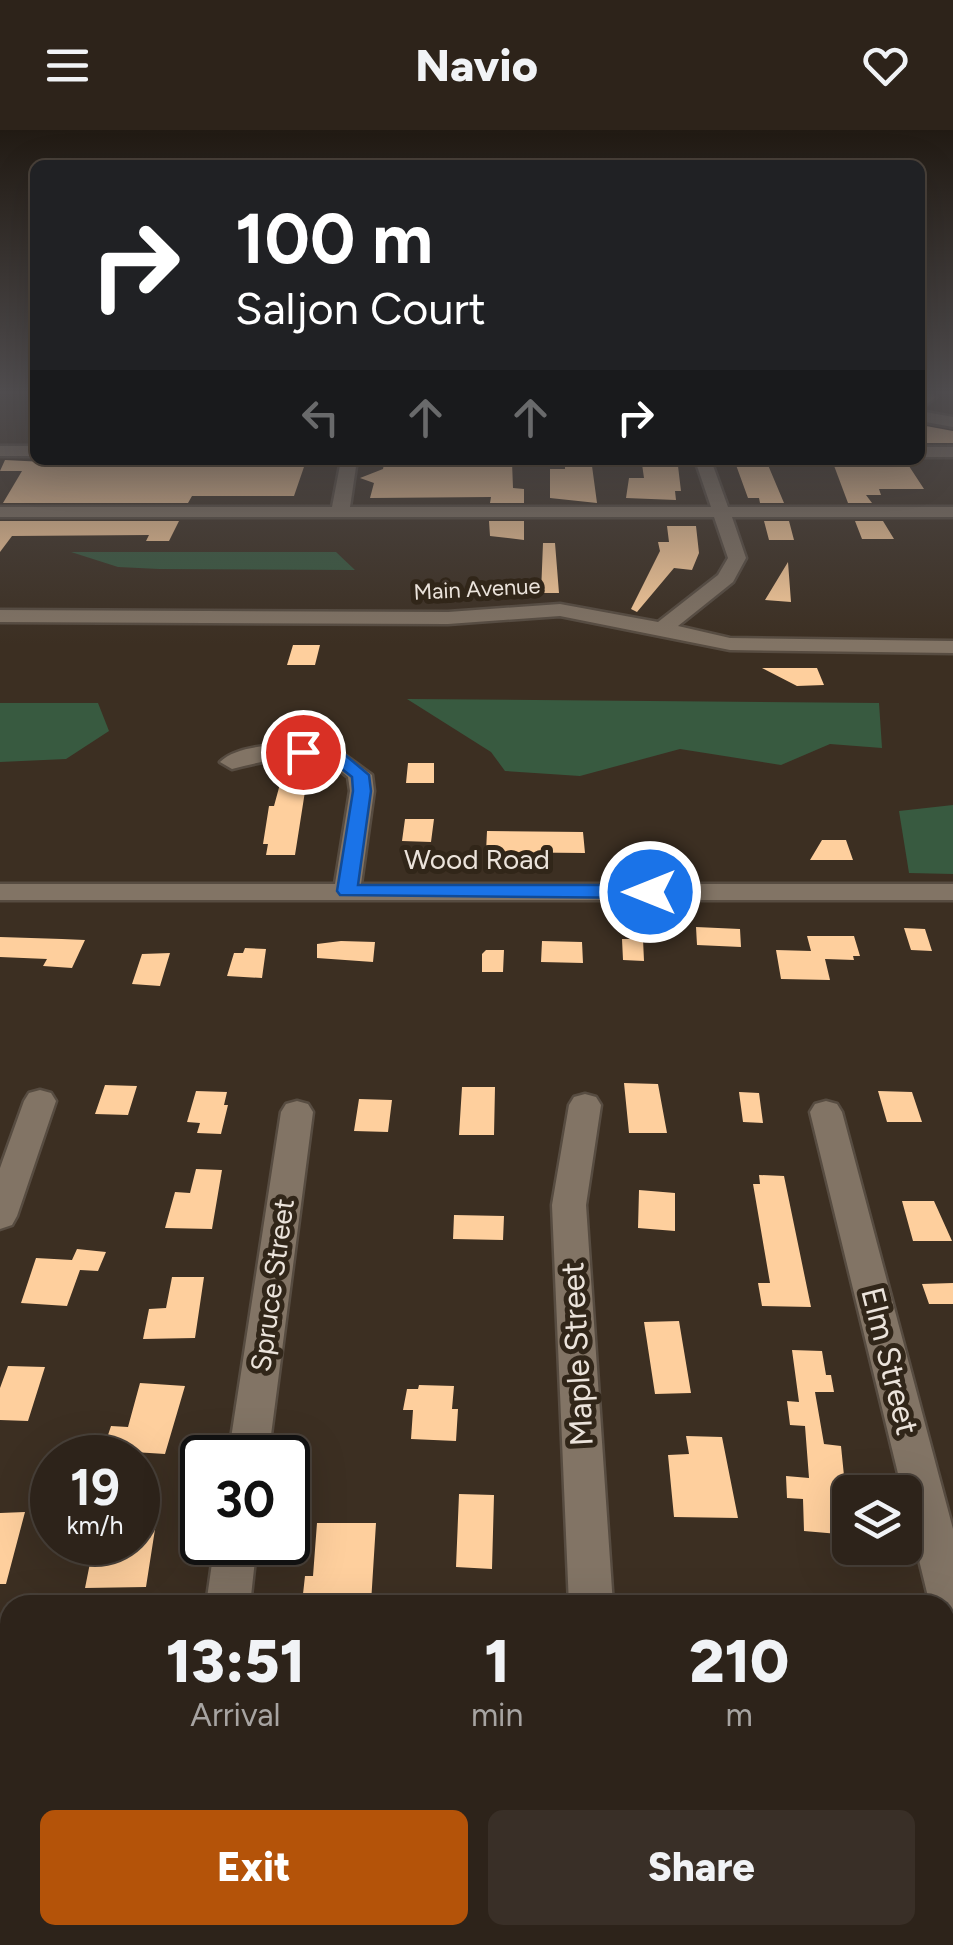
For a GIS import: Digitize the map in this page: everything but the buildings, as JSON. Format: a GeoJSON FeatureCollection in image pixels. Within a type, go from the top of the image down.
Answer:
{"type":"FeatureCollection","features":[{"type":"Feature","properties":{"kind":"street"},"geometry":{"type":"LineString","coordinates":[[340,512],[346,475]]}},
{"type":"Feature","properties":{"kind":"street"},"geometry":{"type":"LineString","coordinates":[[662,628],[733,568],[736,548],[708,475]]}},
{"type":"Feature","properties":{"kind":"street"},"geometry":{"type":"LineString","coordinates":[[0,512],[953,512]]}},
{"type":"Feature","properties":{"kind":"street","name":"Main Avenue"},"geometry":{"type":"LineString","coordinates":[[0,616],[448,618],[560,610],[730,644],[953,647]]}},
{"type":"Feature","properties":{"kind":"street"},"geometry":{"type":"LineString","coordinates":[[232,762],[254,754],[303,752],[350,763],[362,782],[347,891]]}},
{"type":"Feature","properties":{"kind":"street","name":"Wood Road"},"geometry":{"type":"LineString","coordinates":[[0,892],[953,892]]}},
{"type":"Feature","properties":{"kind":"street"},"geometry":{"type":"LineString","coordinates":[[0,1216],[40,1101]]}},
{"type":"Feature","properties":{"kind":"street","name":"Maple Street"},"geometry":{"type":"LineString","coordinates":[[585,1105],[569,1205],[590,1595]]}},
{"type":"Feature","properties":{"kind":"street","name":"Spruce Street"},"geometry":{"type":"LineString","coordinates":[[251,1435],[297,1112]]}},
{"type":"Feature","properties":{"kind":"street","name":"Elm Street"},"geometry":{"type":"LineString","coordinates":[[826,1112],[949,1595]]}},
{"type":"Feature","properties":{"kind":"street"},"geometry":{"type":"LineString","coordinates":[[229,1595],[233,1565]]}},
{"type":"Feature","properties":{"kind":"green space"},"geometry":{"type":"Polygon","coordinates":[[[71,552],[336,552],[355,570],[118,567],[71,552]]]}},
{"type":"Feature","properties":{"kind":"green space"},"geometry":{"type":"Polygon","coordinates":[[[407,699],[879,703],[882,748],[830,744],[781,765],[680,749],[580,776],[505,771],[491,752],[407,699]]]}},
{"type":"Feature","properties":{"kind":"green space"},"geometry":{"type":"Polygon","coordinates":[[[0,703],[98,703],[109,731],[66,759],[0,762],[0,703]]]}},
{"type":"Feature","properties":{"kind":"green space"},"geometry":{"type":"Polygon","coordinates":[[[953,805],[953,874],[909,873],[899,811],[953,805]]]}},
{"type":"Feature","properties":{"kind":"route"},"geometry":{"type":"LineString","coordinates":[[303,752],[338,758],[350,763],[360,775],[362,791],[347,891],[650,892]]}}]}
